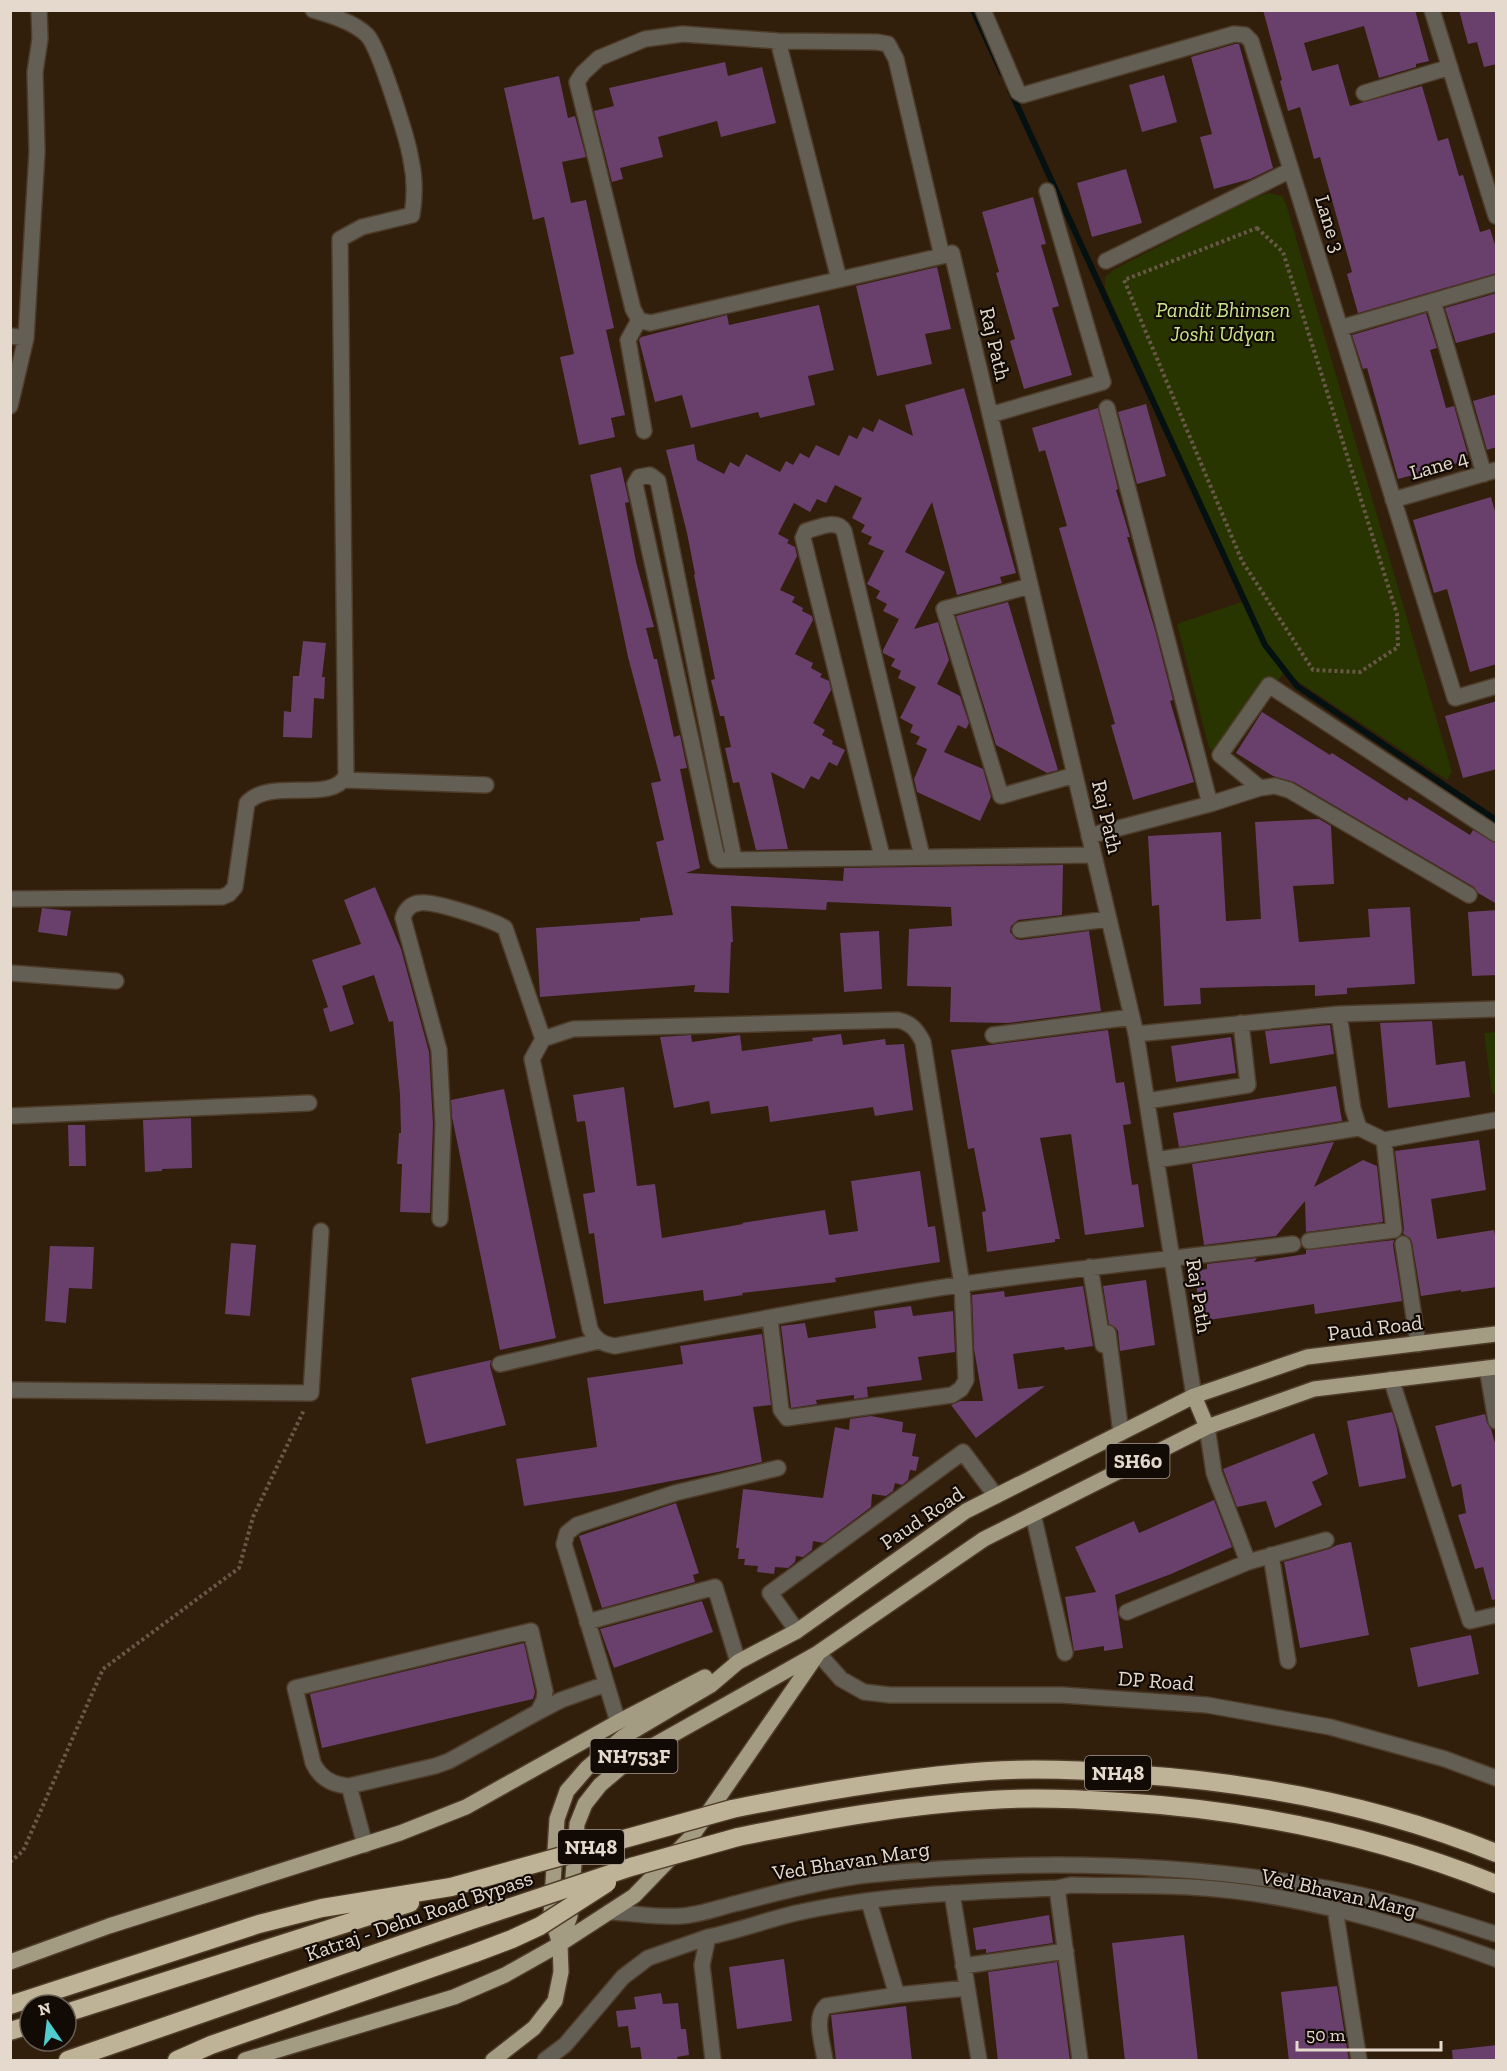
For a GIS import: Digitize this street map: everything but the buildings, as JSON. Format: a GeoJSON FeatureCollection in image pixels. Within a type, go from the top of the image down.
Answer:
{"type":"FeatureCollection","features":[{"type":"Feature","properties":{"kind":"highway","name":"Katraj - Dehu Road Bypass"},"geometry":{"type":"LineString","coordinates":[[78,2009],[295,1938],[392,1910],[451,1887],[732,1809],[902,1779],[990,1771],[1078,1770],[1175,1777],[1271,1789],[1368,1811],[1463,1839],[1497,1853]]}},
{"type":"Feature","properties":{"kind":"highway","name":"Katraj - Dehu Road Bypass"},"geometry":{"type":"LineString","coordinates":[[68,2061],[631,1867],[738,1837],[813,1822],[906,1808],[991,1800],[1077,1799],[1172,1805],[1266,1818],[1360,1839],[1453,1867],[1497,1884]]}},
{"type":"Feature","properties":{"kind":"highway"},"geometry":{"type":"LineString","coordinates":[[177,2061],[211,2045],[512,1940],[540,1926],[631,1867]]}},
{"type":"Feature","properties":{"kind":"highway"},"geometry":{"type":"LineString","coordinates":[[10,2004],[268,1921],[322,1908],[451,1887]]}},
{"type":"Feature","properties":{"kind":"main road","name":"Paud Road"},"geometry":{"type":"LineString","coordinates":[[493,2061],[534,2028],[555,2001],[561,1972],[560,1944],[550,1915],[557,1820],[567,1791],[587,1768],[623,1737],[711,1685],[738,1662],[797,1631],[966,1511],[1194,1396],[1307,1357],[1497,1334]]}},
{"type":"Feature","properties":{"kind":"main road","name":"Paud Road"},"geometry":{"type":"LineString","coordinates":[[560,1944],[570,1916],[577,1824],[585,1804],[600,1785],[633,1757],[818,1653],[984,1539],[1207,1427],[1314,1389],[1492,1368]]}},
{"type":"Feature","properties":{"kind":"main road"},"geometry":{"type":"LineString","coordinates":[[1194,1396],[1207,1427]]}},
{"type":"Feature","properties":{"kind":"main road","name":"Paud Road"},"geometry":{"type":"LineString","coordinates":[[560,1944],[634,1896],[692,1836],[818,1653]]}},
{"type":"Feature","properties":{"kind":"main road"},"geometry":{"type":"LineString","coordinates":[[10,1962],[109,1926],[365,1845],[466,1807],[618,1722],[738,1662]]}},
{"type":"Feature","properties":{"kind":"main road"},"geometry":{"type":"LineString","coordinates":[[245,2061],[454,1997],[505,1975],[560,1944]]}},
{"type":"Feature","properties":{"kind":"street"},"geometry":{"type":"LineString","coordinates":[[10,406],[37,152],[35,72],[40,39],[39,10]]}},
{"type":"Feature","properties":{"kind":"street"},"geometry":{"type":"LineString","coordinates":[[313,10],[351,24],[368,35],[379,54],[411,159],[415,197],[412,215],[362,227],[340,239],[346,776],[344,780]]}},
{"type":"Feature","properties":{"kind":"street","name":"Lane 3"},"geometry":{"type":"LineString","coordinates":[[983,10],[1018,92],[1023,95],[1234,34],[1245,35],[1255,49],[1455,698],[1497,686]]}},
{"type":"Feature","properties":{"kind":"street"},"geometry":{"type":"LineString","coordinates":[[1432,10],[1497,216]]}},
{"type":"Feature","properties":{"kind":"street"},"geometry":{"type":"LineString","coordinates":[[839,279],[778,41],[683,34],[645,39],[599,58],[583,73],[577,82],[633,309],[639,320],[650,323],[947,255]]}},
{"type":"Feature","properties":{"kind":"street","name":"Raj Path"},"geometry":{"type":"LineString","coordinates":[[778,41],[877,42],[888,44],[896,59],[990,415],[1136,1034],[1194,1396]]}},
{"type":"Feature","properties":{"kind":"street"},"geometry":{"type":"LineString","coordinates":[[1364,93],[1450,67]]}},
{"type":"Feature","properties":{"kind":"street"},"geometry":{"type":"LineString","coordinates":[[1106,261],[1291,170]]}},
{"type":"Feature","properties":{"kind":"street"},"geometry":{"type":"LineString","coordinates":[[990,415],[1103,382],[1047,191]]}},
{"type":"Feature","properties":{"kind":"street"},"geometry":{"type":"LineString","coordinates":[[1340,328],[1497,283]]}},
{"type":"Feature","properties":{"kind":"street"},"geometry":{"type":"LineString","coordinates":[[1433,301],[1490,472]]}},
{"type":"Feature","properties":{"kind":"street"},"geometry":{"type":"LineString","coordinates":[[639,320],[628,340],[644,431]]}},
{"type":"Feature","properties":{"kind":"street"},"geometry":{"type":"LineString","coordinates":[[1107,408],[1210,804]]}},
{"type":"Feature","properties":{"kind":"street","name":"Lane 4"},"geometry":{"type":"LineString","coordinates":[[1393,500],[1490,472]]}},
{"type":"Feature","properties":{"kind":"street"},"geometry":{"type":"LineString","coordinates":[[734,859],[658,482],[650,475],[639,477],[635,484],[715,854],[720,860],[882,856],[1094,855]]}},
{"type":"Feature","properties":{"kind":"street"},"geometry":{"type":"LineString","coordinates":[[882,856],[803,538],[806,531],[835,523],[841,525],[844,531],[922,856]]}},
{"type":"Feature","properties":{"kind":"street"},"geometry":{"type":"LineString","coordinates":[[1030,586],[944,609],[1001,796],[1075,776]]}},
{"type":"Feature","properties":{"kind":"street"},"geometry":{"type":"LineString","coordinates":[[1260,788],[1220,755],[1269,685],[1497,834]]}},
{"type":"Feature","properties":{"kind":"street"},"geometry":{"type":"LineString","coordinates":[[10,899],[222,897],[229,894],[235,887],[247,803],[252,798],[270,792],[329,788],[344,780],[486,785]]}},
{"type":"Feature","properties":{"kind":"street"},"geometry":{"type":"LineString","coordinates":[[1089,836],[1210,804],[1260,788],[1275,786],[1289,790],[1469,895]]}},
{"type":"Feature","properties":{"kind":"street"},"geometry":{"type":"LineString","coordinates":[[440,1219],[443,1124],[439,1050],[404,918],[404,913],[410,906],[420,902],[438,905],[495,922],[505,928],[543,1039]]}},
{"type":"Feature","properties":{"kind":"street"},"geometry":{"type":"LineString","coordinates":[[1020,930],[1109,919]]}},
{"type":"Feature","properties":{"kind":"street"},"geometry":{"type":"LineString","coordinates":[[10,973],[116,981]]}},
{"type":"Feature","properties":{"kind":"street"},"geometry":{"type":"LineString","coordinates":[[1136,1034],[1339,1014],[1497,1009]]}},
{"type":"Feature","properties":{"kind":"street"},"geometry":{"type":"LineString","coordinates":[[1339,1014],[1353,1109],[1359,1128]]}},
{"type":"Feature","properties":{"kind":"street"},"geometry":{"type":"LineString","coordinates":[[993,1035],[1132,1017]]}},
{"type":"Feature","properties":{"kind":"street"},"geometry":{"type":"LineString","coordinates":[[599,1341],[590,1329],[532,1059],[543,1039],[573,1029],[898,1020],[906,1022],[914,1027],[923,1042],[962,1285],[966,1380],[961,1389],[952,1395],[787,1418],[781,1410],[770,1318]]}},
{"type":"Feature","properties":{"kind":"street"},"geometry":{"type":"LineString","coordinates":[[1147,1101],[1248,1085],[1241,1023]]}},
{"type":"Feature","properties":{"kind":"street"},"geometry":{"type":"LineString","coordinates":[[10,1116],[309,1102]]}},
{"type":"Feature","properties":{"kind":"street"},"geometry":{"type":"LineString","coordinates":[[1156,1160],[1359,1128],[1383,1140],[1497,1120]]}},
{"type":"Feature","properties":{"kind":"street"},"geometry":{"type":"LineString","coordinates":[[1310,1241],[1394,1230],[1383,1140]]}},
{"type":"Feature","properties":{"kind":"street"},"geometry":{"type":"LineString","coordinates":[[10,1390],[311,1393],[321,1232]]}},
{"type":"Feature","properties":{"kind":"street"},"geometry":{"type":"LineString","coordinates":[[500,1364],[599,1341],[615,1346],[962,1285],[1090,1267],[1172,1260],[1293,1244]]}},
{"type":"Feature","properties":{"kind":"street"},"geometry":{"type":"LineString","coordinates":[[1403,1244],[1418,1344]]}},
{"type":"Feature","properties":{"kind":"street"},"geometry":{"type":"LineString","coordinates":[[1090,1267],[1106,1339],[1121,1433]]}},
{"type":"Feature","properties":{"kind":"street"},"geometry":{"type":"LineString","coordinates":[[1492,1368],[1497,1421]]}},
{"type":"Feature","properties":{"kind":"street"},"geometry":{"type":"LineString","coordinates":[[1391,1379],[1470,1621],[1497,1615]]}},
{"type":"Feature","properties":{"kind":"street"},"geometry":{"type":"LineString","coordinates":[[1207,1427],[1214,1473],[1248,1562]]}},
{"type":"Feature","properties":{"kind":"street"},"geometry":{"type":"LineString","coordinates":[[797,1631],[770,1593],[963,1452],[996,1496]]}},
{"type":"Feature","properties":{"kind":"street"},"geometry":{"type":"LineString","coordinates":[[618,1722],[564,1545],[567,1533],[576,1525],[675,1493],[778,1468]]}},
{"type":"Feature","properties":{"kind":"street"},"geometry":{"type":"LineString","coordinates":[[1033,1514],[1065,1653]]}},
{"type":"Feature","properties":{"kind":"street"},"geometry":{"type":"LineString","coordinates":[[1127,1612],[1248,1562],[1326,1540]]}},
{"type":"Feature","properties":{"kind":"street"},"geometry":{"type":"LineString","coordinates":[[1271,1555],[1288,1661]]}},
{"type":"Feature","properties":{"kind":"street"},"geometry":{"type":"LineString","coordinates":[[587,1622],[715,1587],[738,1662]]}},
{"type":"Feature","properties":{"kind":"street"},"geometry":{"type":"LineString","coordinates":[[538,1712],[545,1691],[531,1631],[295,1688],[313,1763],[318,1774],[339,1785],[349,1786],[449,1761],[561,1700],[606,1684]]}},
{"type":"Feature","properties":{"kind":"street","name":"DP Road"},"geometry":{"type":"LineString","coordinates":[[818,1653],[841,1679],[864,1692],[890,1695],[1062,1695],[1207,1705],[1330,1727],[1445,1759],[1497,1778]]}},
{"type":"Feature","properties":{"kind":"street"},"geometry":{"type":"LineString","coordinates":[[349,1786],[365,1845]]}},
{"type":"Feature","properties":{"kind":"street","name":"Ved Bhavan Marg"},"geometry":{"type":"LineString","coordinates":[[609,1912],[681,1916],[774,1893],[862,1876],[945,1867],[1030,1864],[1137,1866],[1195,1870],[1331,1889],[1415,1909],[1497,1934]]}},
{"type":"Feature","properties":{"kind":"street"},"geometry":{"type":"LineString","coordinates":[[1133,1886],[1137,1866]]}},
{"type":"Feature","properties":{"kind":"street","name":"Ved Bhavan Marg"},"geometry":{"type":"LineString","coordinates":[[545,2061],[565,2044],[623,1977],[648,1958],[708,1937],[793,1914],[869,1902],[952,1893],[1057,1888],[1071,1885],[1191,1887],[1335,1909],[1433,1936],[1497,1959]]}},
{"type":"Feature","properties":{"kind":"street"},"geometry":{"type":"LineString","coordinates":[[1057,1888],[1080,2061]]}},
{"type":"Feature","properties":{"kind":"street"},"geometry":{"type":"LineString","coordinates":[[952,1893],[979,2061]]}},
{"type":"Feature","properties":{"kind":"street"},"geometry":{"type":"LineString","coordinates":[[869,1902],[897,1995]]}},
{"type":"Feature","properties":{"kind":"street"},"geometry":{"type":"LineString","coordinates":[[1335,1909],[1359,2061]]}},
{"type":"Feature","properties":{"kind":"street"},"geometry":{"type":"LineString","coordinates":[[708,1937],[702,1965],[713,2061]]}},
{"type":"Feature","properties":{"kind":"street"},"geometry":{"type":"LineString","coordinates":[[963,1966],[1066,1951]]}},
{"type":"Feature","properties":{"kind":"street"},"geometry":{"type":"LineString","coordinates":[[825,2061],[819,2018],[826,2006],[897,1995],[967,1988]]}},
{"type":"Feature","properties":{"kind":"street"},"geometry":{"type":"LineString","coordinates":[[565,2044],[567,2061]]}},
{"type":"Feature","properties":{"kind":"path"},"geometry":{"type":"LineString","coordinates":[[1257,228],[1283,252],[1396,614],[1398,648],[1360,672],[1313,670],[1242,561],[1124,280],[1257,228]]}},
{"type":"Feature","properties":{"kind":"path"},"geometry":{"type":"LineString","coordinates":[[10,1862],[23,1851],[103,1669],[239,1568],[253,1517],[311,1393]]}},
{"type":"Feature","properties":{"kind":"green space","name":"Pandit Bhimsen Joshi Udyan"},"geometry":{"type":"Polygon","coordinates":[[[1269,193],[1282,196],[1286,204],[1452,772],[1447,780],[1284,672],[1230,753],[1220,755],[1209,748],[1177,624],[1247,600],[1105,288],[1105,277],[1115,269],[1253,198],[1269,193]]]}},
{"type":"Feature","properties":{"kind":"green space"},"geometry":{"type":"Polygon","coordinates":[[[1496,1032],[1496,1093],[1492,1094],[1484,1033],[1496,1032]]]}},
{"type":"Feature","properties":{"kind":"waterway"},"geometry":{"type":"LineString","coordinates":[[973,10],[1002,73]]}},
{"type":"Feature","properties":{"kind":"waterway"},"geometry":{"type":"LineString","coordinates":[[1010,90],[1265,645],[1297,686],[1496,820]]}}]}
